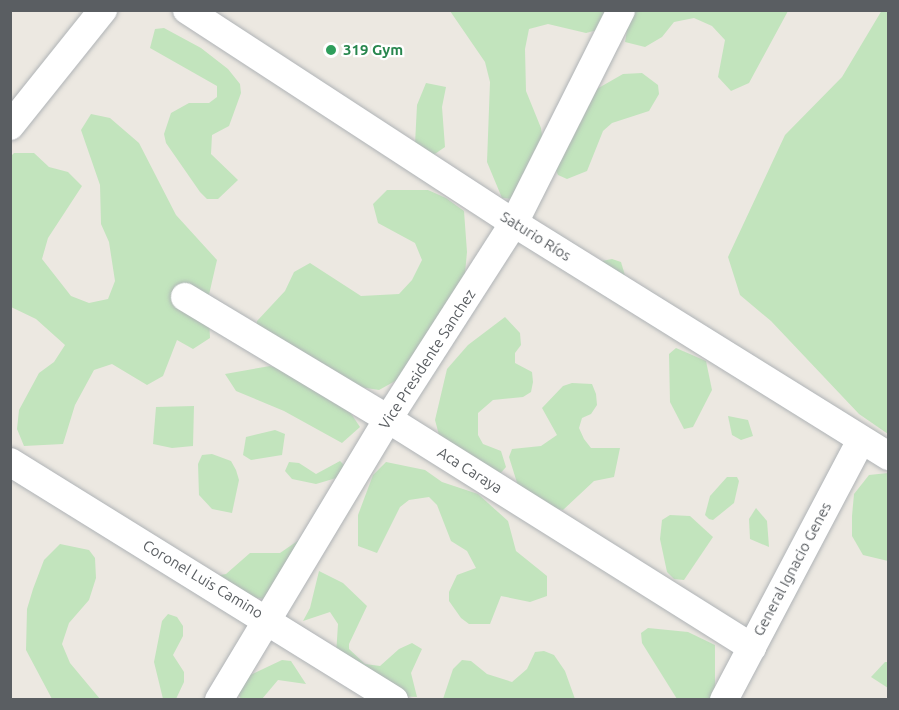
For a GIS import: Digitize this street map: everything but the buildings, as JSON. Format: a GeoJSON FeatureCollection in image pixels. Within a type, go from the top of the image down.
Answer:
{"type":"FeatureCollection","features":[{"type":"Feature","properties":{"kind":"street"},"geometry":{"type":"LineString","coordinates":[[10,126],[104,10]]}},
{"type":"Feature","properties":{"kind":"street","name":"Saturio Ríos"},"geometry":{"type":"LineString","coordinates":[[187,10],[514,223],[888,456]]}},
{"type":"Feature","properties":{"kind":"street","name":"Vice Presidente Sanchez"},"geometry":{"type":"LineString","coordinates":[[219,699],[388,419],[514,223],[621,10]]}},
{"type":"Feature","properties":{"kind":"street","name":"Aca Caraya"},"geometry":{"type":"LineString","coordinates":[[185,297],[388,419],[752,647]]}},
{"type":"Feature","properties":{"kind":"street","name":"General Ignacio Genes"},"geometry":{"type":"LineString","coordinates":[[724,699],[861,440]]}},
{"type":"Feature","properties":{"kind":"street","name":"Coronel Luis Camino"},"geometry":{"type":"LineString","coordinates":[[10,462],[268,619],[394,699]]}},
{"type":"Feature","properties":{"kind":"green space"},"geometry":{"type":"Polygon","coordinates":[[[882,10],[888,11],[888,434],[859,414],[771,321],[740,295],[728,257],[785,135],[842,77],[882,10]]]}},
{"type":"Feature","properties":{"kind":"green space"},"geometry":{"type":"Polygon","coordinates":[[[450,11],[606,11],[605,28],[586,33],[548,24],[529,29],[525,49],[526,91],[541,128],[546,164],[536,201],[502,198],[487,162],[490,82],[485,62],[450,11]]]}},
{"type":"Feature","properties":{"kind":"green space"},"geometry":{"type":"Polygon","coordinates":[[[630,11],[788,11],[749,83],[731,91],[718,77],[725,40],[712,26],[694,18],[674,22],[662,37],[645,47],[625,42],[630,11]]]}},
{"type":"Feature","properties":{"kind":"green space"},"geometry":{"type":"Polygon","coordinates":[[[164,28],[201,48],[228,69],[240,84],[241,93],[229,126],[212,135],[211,154],[238,180],[218,199],[207,199],[200,192],[166,143],[164,134],[171,113],[189,103],[209,103],[217,97],[217,86],[150,48],[155,29],[164,28]]]}},
{"type":"Feature","properties":{"kind":"green space"},"geometry":{"type":"Polygon","coordinates":[[[642,73],[658,85],[659,94],[649,111],[612,123],[603,131],[587,171],[567,179],[558,175],[554,166],[588,94],[623,74],[642,73]]]}},
{"type":"Feature","properties":{"kind":"green space"},"geometry":{"type":"Polygon","coordinates":[[[426,83],[446,87],[442,107],[445,147],[429,158],[415,144],[417,105],[426,83]]]}},
{"type":"Feature","properties":{"kind":"green space"},"geometry":{"type":"Polygon","coordinates":[[[91,114],[110,118],[139,143],[176,215],[217,260],[208,299],[210,338],[193,349],[177,340],[163,376],[147,385],[112,364],[94,370],[75,405],[63,444],[24,446],[17,429],[19,410],[39,373],[54,362],[65,345],[36,319],[11,307],[10,157],[14,153],[34,153],[49,167],[68,172],[82,186],[48,238],[42,259],[71,296],[89,303],[108,299],[115,281],[109,242],[101,224],[100,185],[81,130],[91,114]]]}},
{"type":"Feature","properties":{"kind":"green space"},"geometry":{"type":"Polygon","coordinates":[[[387,190],[428,190],[446,198],[464,211],[467,252],[465,273],[397,380],[379,390],[360,387],[255,339],[257,321],[285,291],[294,272],[310,263],[361,296],[399,294],[412,280],[422,260],[415,243],[378,223],[373,204],[387,190]]]}},
{"type":"Feature","properties":{"kind":"green space"},"geometry":{"type":"Polygon","coordinates":[[[612,259],[621,262],[629,289],[602,261],[612,259]]]}},
{"type":"Feature","properties":{"kind":"green space"},"geometry":{"type":"Polygon","coordinates":[[[505,317],[520,333],[521,345],[515,353],[515,363],[532,372],[533,382],[531,392],[523,397],[493,400],[478,413],[478,435],[483,444],[501,451],[506,467],[499,475],[443,450],[435,420],[447,369],[468,345],[505,317]]]}},
{"type":"Feature","properties":{"kind":"green space"},"geometry":{"type":"Polygon","coordinates":[[[676,348],[706,361],[712,390],[693,427],[684,429],[670,402],[669,354],[676,348]]]}},
{"type":"Feature","properties":{"kind":"green space"},"geometry":{"type":"Polygon","coordinates":[[[270,366],[291,372],[344,403],[360,427],[342,443],[284,411],[236,391],[225,374],[270,366]]]}},
{"type":"Feature","properties":{"kind":"green space"},"geometry":{"type":"Polygon","coordinates":[[[572,383],[592,384],[596,394],[597,405],[591,414],[582,418],[579,428],[584,439],[591,448],[620,448],[614,477],[594,481],[563,510],[553,508],[518,486],[509,457],[512,449],[541,446],[557,435],[542,408],[563,386],[572,383]]]}},
{"type":"Feature","properties":{"kind":"green space"},"geometry":{"type":"Polygon","coordinates":[[[194,406],[193,446],[172,448],[153,444],[156,407],[194,406]]]}},
{"type":"Feature","properties":{"kind":"green space"},"geometry":{"type":"Polygon","coordinates":[[[728,416],[748,420],[753,436],[741,440],[732,435],[728,416]]]}},
{"type":"Feature","properties":{"kind":"green space"},"geometry":{"type":"Polygon","coordinates":[[[275,430],[285,434],[282,455],[251,460],[243,455],[246,437],[275,430]]]}},
{"type":"Feature","properties":{"kind":"green space"},"geometry":{"type":"Polygon","coordinates":[[[212,454],[231,461],[236,470],[239,480],[232,513],[212,509],[199,495],[198,464],[202,455],[212,454]]]}},
{"type":"Feature","properties":{"kind":"green space"},"geometry":{"type":"Polygon","coordinates":[[[340,461],[346,467],[343,476],[316,484],[292,479],[285,471],[289,462],[299,463],[316,474],[340,461]]]}},
{"type":"Feature","properties":{"kind":"green space"},"geometry":{"type":"Polygon","coordinates":[[[386,462],[425,470],[442,482],[478,494],[508,521],[516,551],[547,576],[547,596],[530,602],[501,596],[490,624],[469,624],[461,618],[449,601],[449,592],[457,575],[476,568],[467,551],[451,541],[437,505],[429,497],[409,500],[400,507],[377,553],[358,546],[358,515],[373,475],[386,462]]]}},
{"type":"Feature","properties":{"kind":"green space"},"geometry":{"type":"Polygon","coordinates":[[[888,473],[888,561],[863,555],[852,536],[852,516],[854,494],[869,475],[888,473]]]}},
{"type":"Feature","properties":{"kind":"green space"},"geometry":{"type":"Polygon","coordinates":[[[727,477],[737,477],[739,481],[734,503],[713,520],[709,519],[705,515],[710,496],[727,477]]]}},
{"type":"Feature","properties":{"kind":"green space"},"geometry":{"type":"Polygon","coordinates":[[[756,508],[767,521],[769,547],[750,539],[749,519],[756,508]]]}},
{"type":"Feature","properties":{"kind":"green space"},"geometry":{"type":"Polygon","coordinates":[[[670,515],[690,516],[713,537],[684,580],[674,579],[667,572],[660,539],[662,520],[670,515]]]}},
{"type":"Feature","properties":{"kind":"green space"},"geometry":{"type":"Polygon","coordinates":[[[312,531],[266,599],[247,597],[216,576],[226,574],[250,553],[280,553],[312,531]]]}},
{"type":"Feature","properties":{"kind":"green space"},"geometry":{"type":"Polygon","coordinates":[[[60,544],[89,550],[95,558],[96,578],[89,600],[69,623],[62,644],[70,663],[100,699],[52,699],[26,650],[27,609],[33,589],[44,560],[60,544]]]}},
{"type":"Feature","properties":{"kind":"green space"},"geometry":{"type":"Polygon","coordinates":[[[319,571],[343,583],[367,606],[349,644],[349,649],[365,664],[380,666],[399,649],[412,643],[422,649],[411,673],[417,697],[396,696],[336,655],[338,624],[330,612],[303,621],[310,608],[319,571]]]}},
{"type":"Feature","properties":{"kind":"green space"},"geometry":{"type":"Polygon","coordinates":[[[168,614],[177,617],[183,626],[183,636],[173,655],[184,672],[184,682],[176,699],[163,699],[154,662],[162,621],[168,614]]]}},
{"type":"Feature","properties":{"kind":"green space"},"geometry":{"type":"Polygon","coordinates":[[[648,628],[688,632],[715,645],[715,699],[677,699],[642,643],[641,633],[648,628]]]}},
{"type":"Feature","properties":{"kind":"green space"},"geometry":{"type":"Polygon","coordinates":[[[544,651],[554,655],[565,671],[575,699],[443,699],[453,669],[462,660],[471,661],[487,674],[512,682],[527,669],[535,652],[544,651]]]}},
{"type":"Feature","properties":{"kind":"green space"},"geometry":{"type":"Polygon","coordinates":[[[282,660],[291,661],[306,684],[278,680],[262,699],[241,699],[238,694],[246,677],[282,660]]]}},
{"type":"Feature","properties":{"kind":"green space"},"geometry":{"type":"Polygon","coordinates":[[[885,662],[888,662],[888,688],[871,677],[885,662]]]}},
{"type":"Feature","properties":{"kind":"place","name":"319 Gym"},"geometry":{"type":"Point","coordinates":[331,50]}}]}
